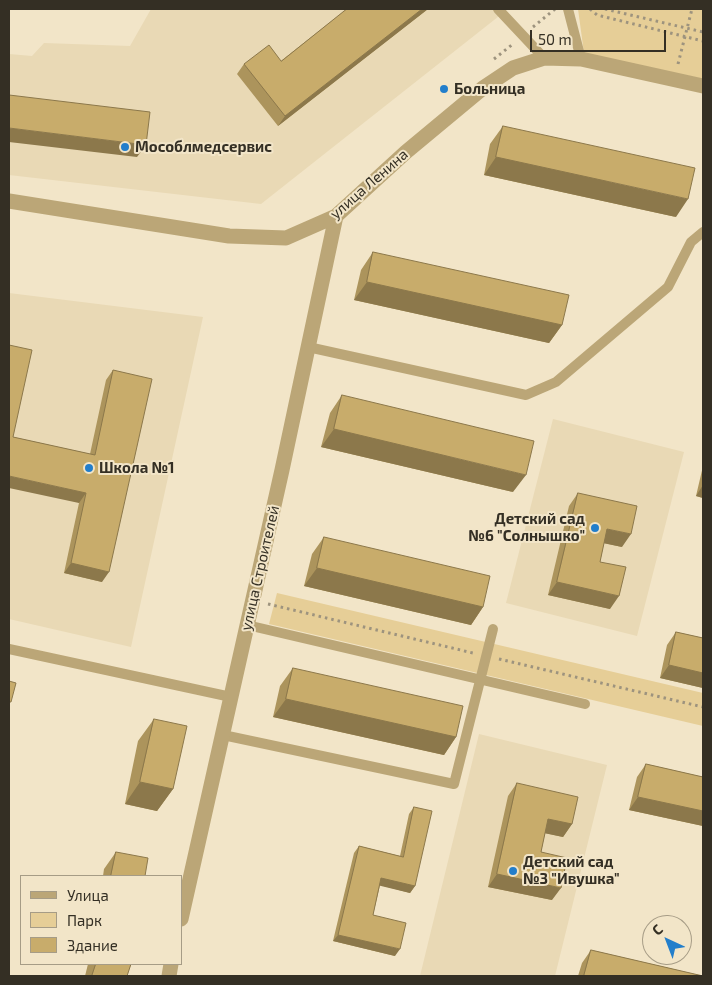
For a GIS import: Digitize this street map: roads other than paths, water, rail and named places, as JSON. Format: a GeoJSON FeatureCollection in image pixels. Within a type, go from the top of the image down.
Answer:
{"type":"FeatureCollection","features":[{"type":"Feature","properties":{"kind":"street","name":"улица Ленина"},"geometry":{"type":"LineString","coordinates":[[9,201],[229,236],[286,238],[336,216],[406,152],[483,88],[513,68],[544,58],[581,59],[703,86]]}},
{"type":"Feature","properties":{"kind":"street","name":"улица Строителей"},"geometry":{"type":"LineString","coordinates":[[182,915],[336,216]]}},
{"type":"Feature","properties":{"kind":"lane"},"geometry":{"type":"LineString","coordinates":[[498,9],[544,58]]}},
{"type":"Feature","properties":{"kind":"lane"},"geometry":{"type":"LineString","coordinates":[[568,9],[581,59]]}},
{"type":"Feature","properties":{"kind":"lane"},"geometry":{"type":"LineString","coordinates":[[308,347],[526,395],[556,382],[668,287],[691,242],[703,232]]}},
{"type":"Feature","properties":{"kind":"lane"},"geometry":{"type":"LineString","coordinates":[[247,625],[585,704]]}},
{"type":"Feature","properties":{"kind":"lane"},"geometry":{"type":"LineString","coordinates":[[222,735],[454,784],[493,629]]}},
{"type":"Feature","properties":{"kind":"lane"},"geometry":{"type":"LineString","coordinates":[[9,649],[231,697]]}},
{"type":"Feature","properties":{"kind":"place","name":"Больница"},"geometry":{"type":"Point","coordinates":[444,89]}},
{"type":"Feature","properties":{"kind":"place","name":"Мособлмедсервис"},"geometry":{"type":"Point","coordinates":[125,147]}},
{"type":"Feature","properties":{"kind":"place","name":"Школа №1"},"geometry":{"type":"Point","coordinates":[89,468]}},
{"type":"Feature","properties":{"kind":"place","name":"Детский сад №6 \"Солнышко\""},"geometry":{"type":"Point","coordinates":[595,528]}},
{"type":"Feature","properties":{"kind":"place","name":"Детский сад №3 \"Ивушка\""},"geometry":{"type":"Point","coordinates":[513,871]}}]}
